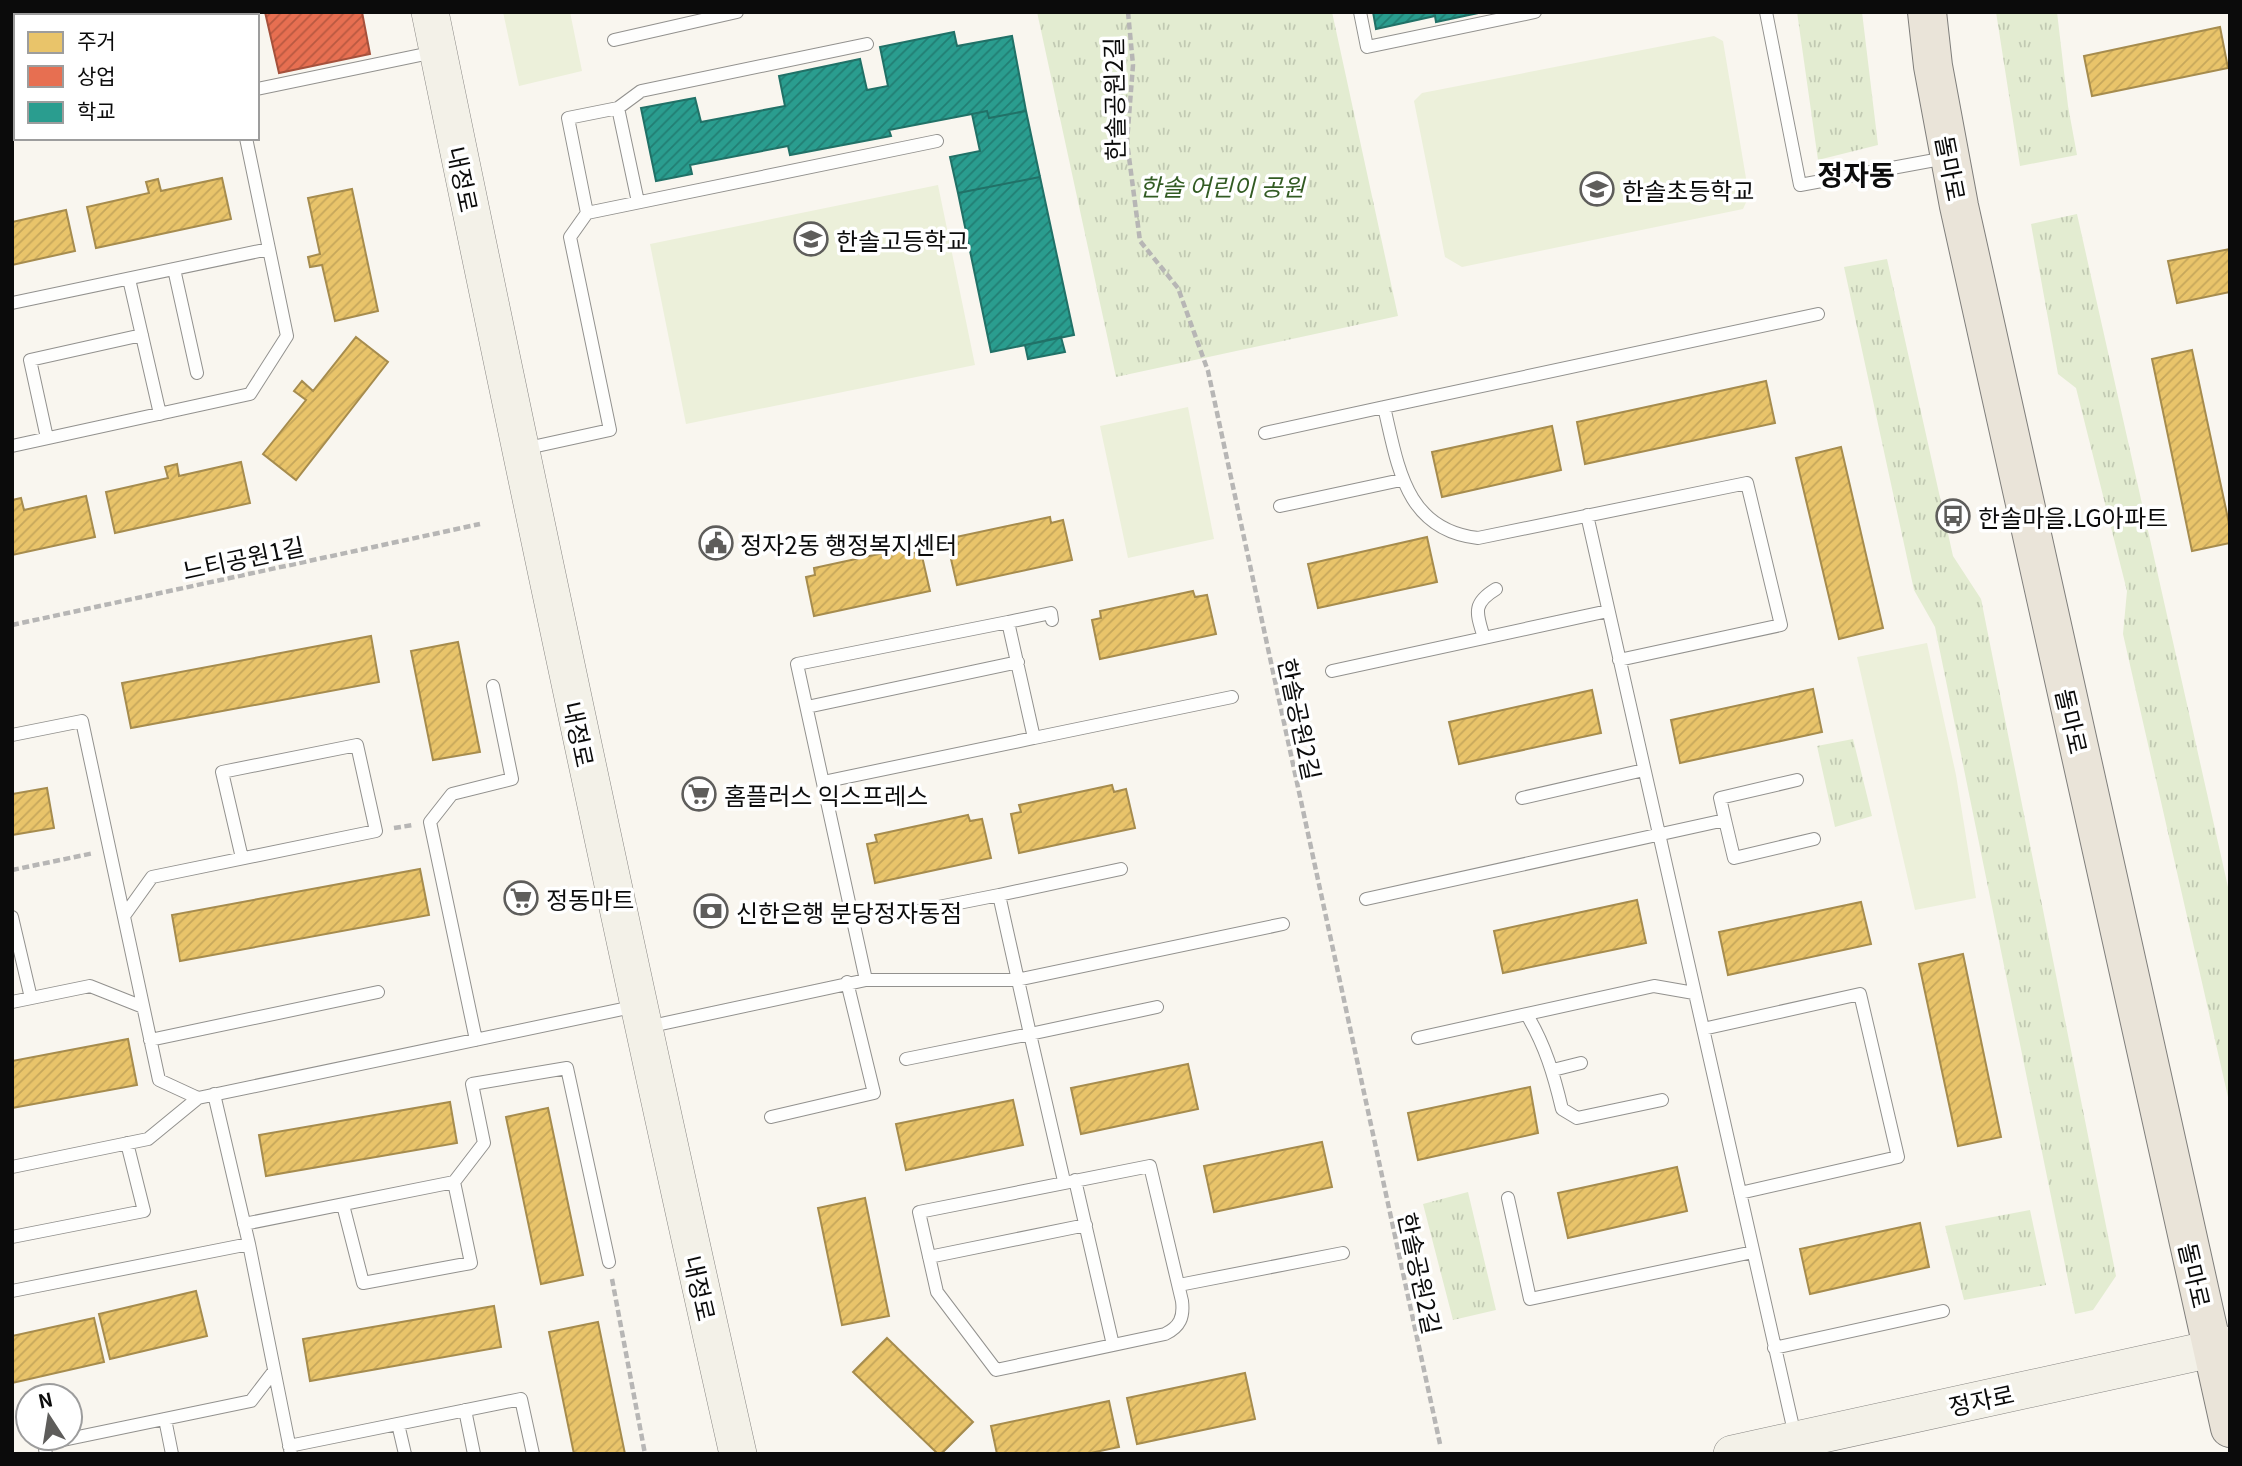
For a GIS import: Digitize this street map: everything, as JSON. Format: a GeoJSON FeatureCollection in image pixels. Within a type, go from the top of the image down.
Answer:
{"type":"FeatureCollection","features":[{"type":"Feature","properties":{"kind":"main road","name":"돌마로"},"geometry":{"type":"LineString","coordinates":[[1927,12],[1933,66],[1949,158],[2221,1346],[2230,1429]]}},
{"type":"Feature","properties":{"kind":"street","name":"내정로"},"geometry":{"type":"LineString","coordinates":[[430,12],[519,450],[640,1017],[738,1454]]}},
{"type":"Feature","properties":{"kind":"street","name":"정자로"},"geometry":{"type":"LineString","coordinates":[[1732,1454],[2221,1346]]}},
{"type":"Feature","properties":{"kind":"lane"},"geometry":{"type":"LineString","coordinates":[[614,40],[737,12]]}},
{"type":"Feature","properties":{"kind":"lane"},"geometry":{"type":"LineString","coordinates":[[1360,12],[1367,47],[1535,12]]}},
{"type":"Feature","properties":{"kind":"lane"},"geometry":{"type":"LineString","coordinates":[[1766,12],[1800,185],[1949,158]]}},
{"type":"Feature","properties":{"kind":"lane"},"geometry":{"type":"LineString","coordinates":[[587,213],[568,118],[618,108],[641,91],[867,44]]}},
{"type":"Feature","properties":{"kind":"lane"},"geometry":{"type":"LineString","coordinates":[[259,89],[438,52]]}},
{"type":"Feature","properties":{"kind":"lane"},"geometry":{"type":"LineString","coordinates":[[618,108],[638,202]]}},
{"type":"Feature","properties":{"kind":"lane"},"geometry":{"type":"LineString","coordinates":[[12,446],[250,394],[287,336],[247,140]]}},
{"type":"Feature","properties":{"kind":"lane"},"geometry":{"type":"LineString","coordinates":[[519,450],[610,430],[570,237],[587,213],[937,141]]}},
{"type":"Feature","properties":{"kind":"lane"},"geometry":{"type":"LineString","coordinates":[[12,303],[270,249]]}},
{"type":"Feature","properties":{"kind":"lane"},"geometry":{"type":"LineString","coordinates":[[174,270],[197,373]]}},
{"type":"Feature","properties":{"kind":"lane"},"geometry":{"type":"LineString","coordinates":[[129,279],[160,414]]}},
{"type":"Feature","properties":{"kind":"lane"},"geometry":{"type":"LineString","coordinates":[[1265,433],[1818,314]]}},
{"type":"Feature","properties":{"kind":"lane"},"geometry":{"type":"LineString","coordinates":[[47,438],[30,360],[142,335]]}},
{"type":"Feature","properties":{"kind":"lane"},"geometry":{"type":"LineString","coordinates":[[1384,407],[1401,480],[1427,516],[1443,529],[1460,536],[1478,538],[1747,482],[1781,625],[1619,660]]}},
{"type":"Feature","properties":{"kind":"lane"},"geometry":{"type":"LineString","coordinates":[[1280,506],[1401,480]]}},
{"type":"Feature","properties":{"kind":"lane"},"geometry":{"type":"LineString","coordinates":[[1587,515],[1796,1440]]}},
{"type":"Feature","properties":{"kind":"lane"},"geometry":{"type":"LineString","coordinates":[[1484,638],[1478,604],[1496,589]]}},
{"type":"Feature","properties":{"kind":"lane"},"geometry":{"type":"LineString","coordinates":[[1332,671],[1608,611]]}},
{"type":"Feature","properties":{"kind":"lane"},"geometry":{"type":"LineString","coordinates":[[866,980],[797,664],[1051,613],[1052,620]]}},
{"type":"Feature","properties":{"kind":"lane"},"geometry":{"type":"LineString","coordinates":[[1008,622],[1034,738]]}},
{"type":"Feature","properties":{"kind":"lane"},"geometry":{"type":"LineString","coordinates":[[807,707],[1018,662]]}},
{"type":"Feature","properties":{"kind":"lane"},"geometry":{"type":"LineString","coordinates":[[476,1040],[430,822],[452,794],[512,779],[492,686]]}},
{"type":"Feature","properties":{"kind":"lane"},"geometry":{"type":"LineString","coordinates":[[823,782],[1233,697]]}},
{"type":"Feature","properties":{"kind":"lane"},"geometry":{"type":"LineString","coordinates":[[12,735],[82,721],[159,1080],[198,1098]]}},
{"type":"Feature","properties":{"kind":"lane"},"geometry":{"type":"LineString","coordinates":[[124,916],[152,877],[242,859],[376,831],[357,745],[222,772],[242,859]]}},
{"type":"Feature","properties":{"kind":"lane"},"geometry":{"type":"LineString","coordinates":[[1522,798],[1644,770]]}},
{"type":"Feature","properties":{"kind":"lane"},"geometry":{"type":"LineString","coordinates":[[1797,780],[1720,798],[1734,858],[1814,839]]}},
{"type":"Feature","properties":{"kind":"lane"},"geometry":{"type":"LineString","coordinates":[[1366,899],[1725,820]]}},
{"type":"Feature","properties":{"kind":"lane"},"geometry":{"type":"LineString","coordinates":[[908,913],[1121,869]]}},
{"type":"Feature","properties":{"kind":"lane"},"geometry":{"type":"LineString","coordinates":[[999,895],[1030,1034],[1070,1181],[1086,1225],[1113,1345]]}},
{"type":"Feature","properties":{"kind":"lane"},"geometry":{"type":"LineString","coordinates":[[12,917],[17,964],[31,998]]}},
{"type":"Feature","properties":{"kind":"lane"},"geometry":{"type":"LineString","coordinates":[[12,1167],[148,1139],[198,1098],[476,1040],[640,1017],[847,982],[1017,980],[1283,924]]}},
{"type":"Feature","properties":{"kind":"lane"},"geometry":{"type":"LineString","coordinates":[[771,1117],[874,1093],[847,982]]}},
{"type":"Feature","properties":{"kind":"lane"},"geometry":{"type":"LineString","coordinates":[[12,1002],[90,986],[143,1007]]}},
{"type":"Feature","properties":{"kind":"lane"},"geometry":{"type":"LineString","coordinates":[[1418,1038],[1654,986],[1694,993]]}},
{"type":"Feature","properties":{"kind":"lane"},"geometry":{"type":"LineString","coordinates":[[150,1040],[378,992]]}},
{"type":"Feature","properties":{"kind":"lane"},"geometry":{"type":"LineString","coordinates":[[1703,1029],[1860,994],[1898,1157],[1740,1192]]}},
{"type":"Feature","properties":{"kind":"lane"},"geometry":{"type":"LineString","coordinates":[[906,1059],[1157,1007]]}},
{"type":"Feature","properties":{"kind":"lane"},"geometry":{"type":"LineString","coordinates":[[1527,1015],[1543,1041],[1562,1109],[1577,1118],[1662,1100]]}},
{"type":"Feature","properties":{"kind":"lane"},"geometry":{"type":"LineString","coordinates":[[1553,1070],[1581,1063]]}},
{"type":"Feature","properties":{"kind":"lane"},"geometry":{"type":"LineString","coordinates":[[244,1224],[454,1182],[484,1143],[472,1084],[568,1068],[609,1262]]}},
{"type":"Feature","properties":{"kind":"lane"},"geometry":{"type":"LineString","coordinates":[[214,1094],[249,1244],[290,1450],[398,1424],[522,1399],[533,1454]]}},
{"type":"Feature","properties":{"kind":"lane"},"geometry":{"type":"LineString","coordinates":[[12,1237],[144,1211],[127,1143]]}},
{"type":"Feature","properties":{"kind":"lane"},"geometry":{"type":"LineString","coordinates":[[1150,1166],[1184,1312],[1172,1331],[996,1370],[937,1292],[919,1212],[1070,1181],[1150,1166]]}},
{"type":"Feature","properties":{"kind":"lane"},"geometry":{"type":"LineString","coordinates":[[342,1205],[363,1283],[471,1263],[454,1182]]}},
{"type":"Feature","properties":{"kind":"lane"},"geometry":{"type":"LineString","coordinates":[[1508,1198],[1530,1299],[1753,1252]]}},
{"type":"Feature","properties":{"kind":"lane"},"geometry":{"type":"LineString","coordinates":[[929,1257],[1086,1225]]}},
{"type":"Feature","properties":{"kind":"lane"},"geometry":{"type":"LineString","coordinates":[[12,1291],[249,1244]]}},
{"type":"Feature","properties":{"kind":"lane"},"geometry":{"type":"LineString","coordinates":[[1179,1285],[1343,1253]]}},
{"type":"Feature","properties":{"kind":"lane"},"geometry":{"type":"LineString","coordinates":[[1774,1348],[1944,1311]]}},
{"type":"Feature","properties":{"kind":"lane"},"geometry":{"type":"LineString","coordinates":[[46,1454],[44,1444],[251,1401],[274,1371]]}},
{"type":"Feature","properties":{"kind":"lane"},"geometry":{"type":"LineString","coordinates":[[465,1410],[474,1454]]}},
{"type":"Feature","properties":{"kind":"lane"},"geometry":{"type":"LineString","coordinates":[[164,1419],[173,1454]]}},
{"type":"Feature","properties":{"kind":"lane"},"geometry":{"type":"LineString","coordinates":[[398,1424],[405,1454]]}},
{"type":"Feature","properties":{"kind":"path","name":"한솔공원2길"},"geometry":{"type":"LineString","coordinates":[[1128,12],[1133,65],[1127,142],[1140,241],[1178,289],[1208,371],[1440,1444]]}},
{"type":"Feature","properties":{"kind":"path","name":"느티공원1길"},"geometry":{"type":"LineString","coordinates":[[12,625],[480,524]]}},
{"type":"Feature","properties":{"kind":"path"},"geometry":{"type":"LineString","coordinates":[[376,831],[430,822]]}},
{"type":"Feature","properties":{"kind":"path"},"geometry":{"type":"LineString","coordinates":[[12,870],[110,849]]}},
{"type":"Feature","properties":{"kind":"path"},"geometry":{"type":"LineString","coordinates":[[609,1262],[645,1454]]}},
{"type":"Feature","properties":{"kind":"green space"},"geometry":{"type":"Polygon","coordinates":[[[503,12],[570,12],[582,71],[519,86],[503,12]]]}},
{"type":"Feature","properties":{"kind":"green space","name":"한솔 어린이 공원"},"geometry":{"type":"Polygon","coordinates":[[[1037,12],[1332,12],[1398,316],[1116,377],[1037,12]]]}},
{"type":"Feature","properties":{"kind":"green space"},"geometry":{"type":"Polygon","coordinates":[[[1797,12],[1862,12],[1878,145],[1818,160],[1797,12]]]}},
{"type":"Feature","properties":{"kind":"green space"},"geometry":{"type":"Polygon","coordinates":[[[1996,12],[2057,12],[2068,106],[2077,155],[2020,166],[1996,12]]]}},
{"type":"Feature","properties":{"kind":"green space"},"geometry":{"type":"Polygon","coordinates":[[[1714,36],[1723,41],[1749,196],[1743,209],[1462,267],[1445,257],[1414,101],[1422,93],[1714,36]]]}},
{"type":"Feature","properties":{"kind":"green space"},"geometry":{"type":"Polygon","coordinates":[[[938,185],[975,365],[686,424],[650,244],[938,185]]]}},
{"type":"Feature","properties":{"kind":"green space"},"geometry":{"type":"Polygon","coordinates":[[[2077,214],[2230,896],[2230,1106],[2123,634],[2127,591],[2076,388],[2058,374],[2031,224],[2077,214]]]}},
{"type":"Feature","properties":{"kind":"green space"},"geometry":{"type":"Polygon","coordinates":[[[1887,259],[1953,556],[1981,599],[2116,1276],[2093,1310],[2075,1314],[1935,627],[1914,590],[1844,267],[1887,259]]]}},
{"type":"Feature","properties":{"kind":"green space"},"geometry":{"type":"Polygon","coordinates":[[[1188,407],[1214,539],[1128,558],[1100,426],[1188,407]]]}},
{"type":"Feature","properties":{"kind":"green space"},"geometry":{"type":"Polygon","coordinates":[[[1927,643],[1956,775],[1976,898],[1915,910],[1857,657],[1927,643]]]}},
{"type":"Feature","properties":{"kind":"green space"},"geometry":{"type":"Polygon","coordinates":[[[1853,739],[1872,816],[1835,827],[1817,746],[1853,739]]]}},
{"type":"Feature","properties":{"kind":"green space"},"geometry":{"type":"Polygon","coordinates":[[[1468,1192],[1496,1310],[1453,1320],[1423,1204],[1468,1192]]]}},
{"type":"Feature","properties":{"kind":"green space"},"geometry":{"type":"Polygon","coordinates":[[[2030,1210],[2046,1285],[1964,1300],[1945,1226],[2030,1210]]]}},
{"type":"Feature","properties":{"kind":"building: 주거"},"geometry":{"type":"Polygon","coordinates":[[[2220,27],[2228,68],[2092,96],[2084,56],[2220,27]]]}},
{"type":"Feature","properties":{"kind":"building: 주거"},"geometry":{"type":"Polygon","coordinates":[[[222,178],[231,219],[96,248],[87,207],[149,193],[146,182],[158,179],[161,191],[222,178]]]}},
{"type":"Feature","properties":{"kind":"building: 주거"},"geometry":{"type":"Polygon","coordinates":[[[352,189],[378,311],[335,321],[322,265],[310,267],[308,257],[320,254],[308,198],[352,189]]]}},
{"type":"Feature","properties":{"kind":"building: 주거"},"geometry":{"type":"Polygon","coordinates":[[[66,210],[75,251],[12,265],[12,222],[66,210]]]}},
{"type":"Feature","properties":{"kind":"building: 주거"},"geometry":{"type":"Polygon","coordinates":[[[2230,249],[2230,292],[2177,303],[2168,261],[2230,249]]]}},
{"type":"Feature","properties":{"kind":"building: 주거"},"geometry":{"type":"Polygon","coordinates":[[[356,337],[388,362],[296,480],[263,454],[306,400],[294,391],[302,381],[313,391],[356,337]]]}},
{"type":"Feature","properties":{"kind":"building: 주거"},"geometry":{"type":"Polygon","coordinates":[[[2192,350],[2230,528],[2230,543],[2192,551],[2152,359],[2192,350]]]}},
{"type":"Feature","properties":{"kind":"building: 주거"},"geometry":{"type":"Polygon","coordinates":[[[1766,381],[1775,423],[1585,464],[1577,422],[1766,381]]]}},
{"type":"Feature","properties":{"kind":"building: 주거"},"geometry":{"type":"Polygon","coordinates":[[[1552,426],[1561,470],[1442,497],[1432,452],[1552,426]]]}},
{"type":"Feature","properties":{"kind":"building: 주거"},"geometry":{"type":"Polygon","coordinates":[[[1841,447],[1883,628],[1839,639],[1796,458],[1841,447]]]}},
{"type":"Feature","properties":{"kind":"building: 주거"},"geometry":{"type":"Polygon","coordinates":[[[241,462],[250,503],[115,533],[106,492],[168,478],[165,467],[177,464],[179,476],[241,462]]]}},
{"type":"Feature","properties":{"kind":"building: 주거"},"geometry":{"type":"Polygon","coordinates":[[[86,496],[95,537],[12,555],[12,500],[21,498],[24,510],[86,496]]]}},
{"type":"Feature","properties":{"kind":"building: 주거"},"geometry":{"type":"Polygon","coordinates":[[[1050,517],[1051,523],[1063,520],[1072,560],[957,585],[948,546],[958,544],[956,537],[1050,517]]]}},
{"type":"Feature","properties":{"kind":"building: 주거"},"geometry":{"type":"Polygon","coordinates":[[[1427,537],[1437,582],[1318,608],[1308,564],[1427,537]]]}},
{"type":"Feature","properties":{"kind":"building: 주거"},"geometry":{"type":"Polygon","coordinates":[[[907,548],[909,554],[921,552],[930,591],[814,616],[806,577],[815,575],[814,568],[907,548]]]}},
{"type":"Feature","properties":{"kind":"building: 주거"},"geometry":{"type":"Polygon","coordinates":[[[1193,591],[1195,597],[1207,595],[1216,634],[1100,659],[1092,620],[1101,618],[1100,611],[1193,591]]]}},
{"type":"Feature","properties":{"kind":"building: 주거"},"geometry":{"type":"Polygon","coordinates":[[[371,636],[379,682],[131,728],[122,683],[371,636]]]}},
{"type":"Feature","properties":{"kind":"building: 주거"},"geometry":{"type":"Polygon","coordinates":[[[458,642],[480,752],[433,760],[411,651],[458,642]]]}},
{"type":"Feature","properties":{"kind":"building: 주거"},"geometry":{"type":"Polygon","coordinates":[[[1813,689],[1822,732],[1680,763],[1671,720],[1813,689]]]}},
{"type":"Feature","properties":{"kind":"building: 주거"},"geometry":{"type":"Polygon","coordinates":[[[1592,690],[1601,733],[1459,764],[1449,722],[1592,690]]]}},
{"type":"Feature","properties":{"kind":"building: 주거"},"geometry":{"type":"Polygon","coordinates":[[[1112,785],[1114,792],[1126,789],[1135,828],[1019,853],[1011,814],[1021,812],[1019,805],[1112,785]]]}},
{"type":"Feature","properties":{"kind":"building: 주거"},"geometry":{"type":"Polygon","coordinates":[[[47,788],[54,828],[12,835],[12,794],[47,788]]]}},
{"type":"Feature","properties":{"kind":"building: 주거"},"geometry":{"type":"Polygon","coordinates":[[[968,815],[970,821],[982,819],[991,858],[875,883],[867,844],[877,842],[875,835],[968,815]]]}},
{"type":"Feature","properties":{"kind":"building: 주거"},"geometry":{"type":"Polygon","coordinates":[[[420,869],[429,915],[180,961],[172,915],[420,869]]]}},
{"type":"Feature","properties":{"kind":"building: 주거"},"geometry":{"type":"Polygon","coordinates":[[[1637,900],[1646,943],[1503,973],[1494,931],[1637,900]]]}},
{"type":"Feature","properties":{"kind":"building: 주거"},"geometry":{"type":"Polygon","coordinates":[[[1861,902],[1871,944],[1728,975],[1719,932],[1861,902]]]}},
{"type":"Feature","properties":{"kind":"building: 주거"},"geometry":{"type":"Polygon","coordinates":[[[1963,954],[2001,1137],[1958,1146],[1919,964],[1963,954]]]}},
{"type":"Feature","properties":{"kind":"building: 주거"},"geometry":{"type":"Polygon","coordinates":[[[128,1039],[137,1085],[12,1108],[12,1061],[128,1039]]]}},
{"type":"Feature","properties":{"kind":"building: 주거"},"geometry":{"type":"Polygon","coordinates":[[[1188,1064],[1198,1109],[1081,1134],[1071,1088],[1188,1064]]]}},
{"type":"Feature","properties":{"kind":"building: 주거"},"geometry":{"type":"Polygon","coordinates":[[[1530,1087],[1538,1133],[1418,1160],[1408,1113],[1530,1087]]]}},
{"type":"Feature","properties":{"kind":"building: 주거"},"geometry":{"type":"Polygon","coordinates":[[[1013,1100],[1023,1145],[906,1170],[896,1124],[1013,1100]]]}},
{"type":"Feature","properties":{"kind":"building: 주거"},"geometry":{"type":"Polygon","coordinates":[[[450,1102],[457,1143],[266,1176],[259,1135],[450,1102]]]}},
{"type":"Feature","properties":{"kind":"building: 주거"},"geometry":{"type":"Polygon","coordinates":[[[548,1108],[583,1275],[541,1284],[506,1117],[548,1108]]]}},
{"type":"Feature","properties":{"kind":"building: 주거"},"geometry":{"type":"Polygon","coordinates":[[[1322,1142],[1332,1187],[1214,1212],[1204,1166],[1322,1142]]]}},
{"type":"Feature","properties":{"kind":"building: 주거"},"geometry":{"type":"Polygon","coordinates":[[[1677,1167],[1687,1211],[1568,1238],[1558,1193],[1677,1167]]]}},
{"type":"Feature","properties":{"kind":"building: 주거"},"geometry":{"type":"Polygon","coordinates":[[[865,1198],[889,1316],[842,1325],[818,1208],[865,1198]]]}},
{"type":"Feature","properties":{"kind":"building: 주거"},"geometry":{"type":"Polygon","coordinates":[[[1920,1223],[1929,1267],[1810,1294],[1800,1249],[1920,1223]]]}},
{"type":"Feature","properties":{"kind":"building: 주거"},"geometry":{"type":"Polygon","coordinates":[[[196,1291],[207,1336],[110,1359],[99,1314],[196,1291]]]}},
{"type":"Feature","properties":{"kind":"building: 주거"},"geometry":{"type":"Polygon","coordinates":[[[494,1306],[501,1347],[310,1381],[303,1339],[494,1306]]]}},
{"type":"Feature","properties":{"kind":"building: 주거"},"geometry":{"type":"Polygon","coordinates":[[[94,1318],[104,1362],[12,1383],[12,1336],[94,1318]]]}},
{"type":"Feature","properties":{"kind":"building: 주거"},"geometry":{"type":"Polygon","coordinates":[[[598,1322],[625,1454],[574,1454],[549,1332],[598,1322]]]}},
{"type":"Feature","properties":{"kind":"building: 주거"},"geometry":{"type":"Polygon","coordinates":[[[887,1338],[973,1422],[941,1454],[853,1372],[887,1338]]]}},
{"type":"Feature","properties":{"kind":"building: 주거"},"geometry":{"type":"Polygon","coordinates":[[[1245,1373],[1255,1419],[1137,1444],[1127,1398],[1245,1373]]]}},
{"type":"Feature","properties":{"kind":"building: 주거"},"geometry":{"type":"Polygon","coordinates":[[[1109,1401],[1119,1447],[1086,1454],[997,1454],[991,1426],[1109,1401]]]}},
{"type":"Feature","properties":{"kind":"building: 상업"},"geometry":{"type":"Polygon","coordinates":[[[265,12],[362,12],[370,54],[279,73],[265,12]]]}},
{"type":"Feature","properties":{"kind":"building: 학교"},"geometry":{"type":"Polygon","coordinates":[[[1373,12],[1483,12],[1436,22],[1435,16],[1376,29],[1373,12]]]}},
{"type":"Feature","properties":{"kind":"building: 학교"},"geometry":{"type":"Polygon","coordinates":[[[954,32],[957,46],[1012,36],[1026,111],[989,118],[987,111],[889,130],[891,136],[790,155],[788,146],[690,165],[692,174],[656,181],[641,108],[695,98],[701,122],[785,106],[779,76],[860,59],[867,90],[888,86],[880,47],[954,32]]]}},
{"type":"Feature","properties":{"kind":"building: 학교"},"geometry":{"type":"Polygon","coordinates":[[[987,111],[989,118],[1026,111],[1040,177],[958,193],[950,157],[980,151],[972,114],[987,111]]]}},
{"type":"Feature","properties":{"kind":"building: 학교"},"geometry":{"type":"Polygon","coordinates":[[[1040,177],[1074,335],[991,352],[958,193],[1040,177]]]}},
{"type":"Feature","properties":{"kind":"building: 학교"},"geometry":{"type":"Polygon","coordinates":[[[1061,337],[1065,352],[1028,359],[1025,345],[1061,337]]]}},
{"type":"Feature","properties":{"kind":"place","name":"한솔초등학교"},"geometry":{"type":"Point","coordinates":[1597,189]}},
{"type":"Feature","properties":{"kind":"place","name":"한솔고등학교"},"geometry":{"type":"Point","coordinates":[811,239]}},
{"type":"Feature","properties":{"kind":"place","name":"한솔마을.LG아파트"},"geometry":{"type":"Point","coordinates":[1953,516]}},
{"type":"Feature","properties":{"kind":"place","name":"정자2동 행정복지센터"},"geometry":{"type":"Point","coordinates":[716,543]}},
{"type":"Feature","properties":{"kind":"place","name":"홈플러스 익스프레스"},"geometry":{"type":"Point","coordinates":[699,794]}},
{"type":"Feature","properties":{"kind":"place","name":"정동마트"},"geometry":{"type":"Point","coordinates":[521,898]}},
{"type":"Feature","properties":{"kind":"place","name":"신한은행 분당정자동점"},"geometry":{"type":"Point","coordinates":[711,911]}},
{"type":"Feature","properties":{"kind":"district","name":"정자동"},"geometry":{"type":"Point","coordinates":[1856,173]}}]}
